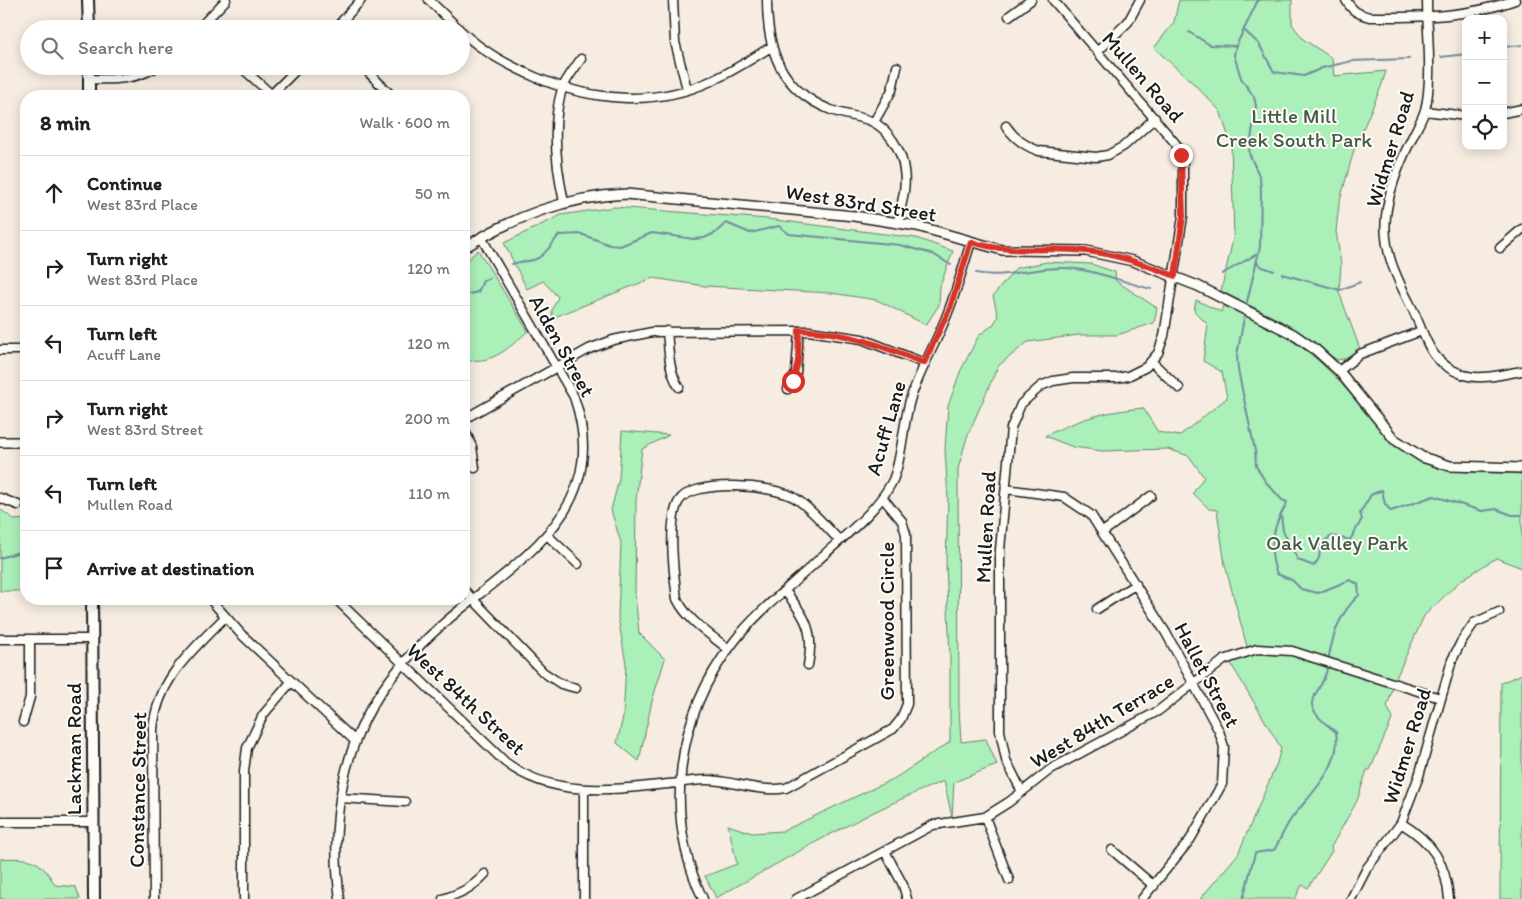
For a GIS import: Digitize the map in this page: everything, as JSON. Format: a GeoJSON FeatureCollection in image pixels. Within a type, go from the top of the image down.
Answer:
{"type":"FeatureCollection","features":[{"type":"Feature","properties":{"kind":"main road"},"geometry":{"type":"LineString","coordinates":[[88,0],[89,20]]}},
{"type":"Feature","properties":{"kind":"main road"},"geometry":{"type":"LineString","coordinates":[[89,75],[89,90]]}},
{"type":"Feature","properties":{"kind":"main road","name":"Lackman Road"},"geometry":{"type":"LineString","coordinates":[[92,605],[94,899]]}},
{"type":"Feature","properties":{"kind":"street"},"geometry":{"type":"LineString","coordinates":[[207,20],[226,0]]}},
{"type":"Feature","properties":{"kind":"street"},"geometry":{"type":"LineString","coordinates":[[343,20],[361,0]]}},
{"type":"Feature","properties":{"kind":"street"},"geometry":{"type":"LineString","coordinates":[[429,0],[449,20]]}},
{"type":"Feature","properties":{"kind":"street"},"geometry":{"type":"LineString","coordinates":[[673,0],[675,42],[687,90]]}},
{"type":"Feature","properties":{"kind":"street"},"geometry":{"type":"LineString","coordinates":[[767,0],[767,22],[771,47],[784,73],[803,94],[831,110],[874,122],[893,142],[904,165],[905,180],[898,222]]}},
{"type":"Feature","properties":{"kind":"street"},"geometry":{"type":"LineString","coordinates":[[1009,16],[1032,0]]}},
{"type":"Feature","properties":{"kind":"street","name":"Mullen Road"},"geometry":{"type":"LineString","coordinates":[[1022,792],[1006,760],[1000,731],[1000,550],[1011,428],[1021,404],[1047,383],[1060,379],[1128,376],[1152,362],[1162,344],[1175,276],[1183,216],[1183,164],[1176,144],[1053,0]]}},
{"type":"Feature","properties":{"kind":"street"},"geometry":{"type":"LineString","coordinates":[[1098,51],[1128,22],[1140,0]]}},
{"type":"Feature","properties":{"kind":"street"},"geometry":{"type":"LineString","coordinates":[[1346,0],[1352,10],[1370,17],[1427,17],[1470,13],[1515,0]]}},
{"type":"Feature","properties":{"kind":"street","name":"Widmer Road"},"geometry":{"type":"LineString","coordinates":[[1427,0],[1428,92],[1424,110],[1394,181],[1386,217],[1388,253],[1393,272],[1434,356],[1450,369],[1461,374],[1486,377],[1522,371]]}},
{"type":"Feature","properties":{"kind":"street"},"geometry":{"type":"LineString","coordinates":[[470,39],[482,50],[497,59],[563,88],[600,96],[622,98],[666,95],[687,90],[726,74],[771,47]]}},
{"type":"Feature","properties":{"kind":"street"},"geometry":{"type":"LineString","coordinates":[[564,202],[556,152],[556,128],[563,88],[580,59]]}},
{"type":"Feature","properties":{"kind":"street"},"geometry":{"type":"LineString","coordinates":[[874,122],[892,90],[897,67]]}},
{"type":"Feature","properties":{"kind":"street"},"geometry":{"type":"LineString","coordinates":[[89,79],[126,79],[142,75]]}},
{"type":"Feature","properties":{"kind":"street"},"geometry":{"type":"LineString","coordinates":[[249,75],[265,90]]}},
{"type":"Feature","properties":{"kind":"street"},"geometry":{"type":"LineString","coordinates":[[277,90],[291,75]]}},
{"type":"Feature","properties":{"kind":"street"},"geometry":{"type":"LineString","coordinates":[[371,75],[386,90]]}},
{"type":"Feature","properties":{"kind":"street"},"geometry":{"type":"LineString","coordinates":[[1507,112],[1522,109]]}},
{"type":"Feature","properties":{"kind":"street"},"geometry":{"type":"LineString","coordinates":[[1424,110],[1462,115]]}},
{"type":"Feature","properties":{"kind":"street"},"geometry":{"type":"LineString","coordinates":[[1006,126],[1019,141],[1030,148],[1039,151],[1096,157],[1117,150],[1155,118]]}},
{"type":"Feature","properties":{"kind":"street","name":"West 83rd Street"},"geometry":{"type":"LineString","coordinates":[[470,244],[509,222],[564,202],[600,195],[647,194],[898,222],[1008,250],[1086,251],[1133,261],[1175,276],[1268,321],[1300,339],[1339,371],[1394,439],[1422,457],[1450,466],[1522,468]]}},
{"type":"Feature","properties":{"kind":"street"},"geometry":{"type":"LineString","coordinates":[[1500,248],[1522,229]]}},
{"type":"Feature","properties":{"kind":"street","name":"Alden Street"},"geometry":{"type":"LineString","coordinates":[[470,603],[548,536],[572,499],[583,462],[584,442],[582,424],[574,398],[481,237]]}},
{"type":"Feature","properties":{"kind":"street","name":"Acuff Lane"},"geometry":{"type":"LineString","coordinates":[[703,899],[684,851],[680,782],[686,735],[695,708],[709,677],[728,649],[750,623],[839,540],[882,496],[893,480],[906,412],[924,363],[950,308],[971,242]]}},
{"type":"Feature","properties":{"kind":"street"},"geometry":{"type":"LineString","coordinates":[[470,416],[589,349],[613,340],[638,334],[667,331],[799,330],[862,339],[924,363]]}},
{"type":"Feature","properties":{"kind":"street"},"geometry":{"type":"LineString","coordinates":[[788,389],[796,373],[799,330]]}},
{"type":"Feature","properties":{"kind":"street"},"geometry":{"type":"LineString","coordinates":[[667,331],[669,362],[679,387]]}},
{"type":"Feature","properties":{"kind":"street"},"geometry":{"type":"LineString","coordinates":[[1339,371],[1360,354],[1421,331]]}},
{"type":"Feature","properties":{"kind":"street"},"geometry":{"type":"LineString","coordinates":[[0,350],[20,350]]}},
{"type":"Feature","properties":{"kind":"street"},"geometry":{"type":"LineString","coordinates":[[1152,362],[1179,388]]}},
{"type":"Feature","properties":{"kind":"street"},"geometry":{"type":"LineString","coordinates":[[0,442],[20,442]]}},
{"type":"Feature","properties":{"kind":"street"},"geometry":{"type":"LineString","coordinates":[[470,442],[474,468]]}},
{"type":"Feature","properties":{"kind":"street"},"geometry":{"type":"LineString","coordinates":[[728,649],[691,619],[682,610],[677,599],[674,522],[681,492],[714,487],[766,488],[780,491],[807,507],[839,540]]}},
{"type":"Feature","properties":{"kind":"street","name":"Hallet Street"},"geometry":{"type":"LineString","coordinates":[[1006,489],[1064,497],[1090,515],[1103,532],[1166,633],[1218,730],[1224,747],[1222,784],[1190,840],[1142,899]]}},
{"type":"Feature","properties":{"kind":"street","name":"Greenwood Circle"},"geometry":{"type":"LineString","coordinates":[[680,782],[707,780],[755,788],[775,790],[786,788],[879,738],[893,729],[901,719],[907,704],[908,692],[907,541],[902,521],[882,496]]}},
{"type":"Feature","properties":{"kind":"street"},"geometry":{"type":"LineString","coordinates":[[1103,532],[1151,496]]}},
{"type":"Feature","properties":{"kind":"street"},"geometry":{"type":"LineString","coordinates":[[0,498],[18,505]]}},
{"type":"Feature","properties":{"kind":"street"},"geometry":{"type":"LineString","coordinates":[[548,536],[578,564]]}},
{"type":"Feature","properties":{"kind":"street"},"geometry":{"type":"LineString","coordinates":[[1097,610],[1136,584]]}},
{"type":"Feature","properties":{"kind":"street"},"geometry":{"type":"LineString","coordinates":[[785,591],[802,613],[810,630],[811,648],[808,665]]}},
{"type":"Feature","properties":{"kind":"street"},"geometry":{"type":"LineString","coordinates":[[470,596],[552,679],[569,688],[576,688]]}},
{"type":"Feature","properties":{"kind":"street"},"geometry":{"type":"LineString","coordinates":[[215,605],[225,617],[355,741]]}},
{"type":"Feature","properties":{"kind":"street","name":"West 84th Street"},"geometry":{"type":"LineString","coordinates":[[342,605],[402,664],[517,771],[547,785],[584,789],[630,788],[680,782]]}},
{"type":"Feature","properties":{"kind":"street","name":"Alden Street"},"geometry":{"type":"LineString","coordinates":[[340,899],[336,851],[340,798],[344,774],[355,741],[379,694],[402,664],[439,628],[468,605]]}},
{"type":"Feature","properties":{"kind":"street","name":"Widmer Road"},"geometry":{"type":"LineString","coordinates":[[1351,899],[1367,868],[1401,823],[1418,776],[1452,660],[1461,642],[1474,623],[1499,612]]}},
{"type":"Feature","properties":{"kind":"street","name":"Constance Street"},"geometry":{"type":"LineString","coordinates":[[154,899],[153,729],[158,702],[168,680],[177,667],[225,617]]}},
{"type":"Feature","properties":{"kind":"street"},"geometry":{"type":"LineString","coordinates":[[0,639],[92,639]]}},
{"type":"Feature","properties":{"kind":"street"},"geometry":{"type":"LineString","coordinates":[[23,722],[30,697],[30,639]]}},
{"type":"Feature","properties":{"kind":"street","name":"West 84th Terrace"},"geometry":{"type":"LineString","coordinates":[[796,899],[933,826],[984,817],[1022,792],[1051,769],[1158,712],[1224,660],[1257,649],[1280,649],[1440,698]]}},
{"type":"Feature","properties":{"kind":"street"},"geometry":{"type":"LineString","coordinates":[[244,899],[244,771],[247,748],[263,715],[292,682]]}},
{"type":"Feature","properties":{"kind":"street"},"geometry":{"type":"LineString","coordinates":[[584,789],[584,899]]}},
{"type":"Feature","properties":{"kind":"street"},"geometry":{"type":"LineString","coordinates":[[340,798],[405,802]]}},
{"type":"Feature","properties":{"kind":"street"},"geometry":{"type":"LineString","coordinates":[[984,817],[1009,880]]}},
{"type":"Feature","properties":{"kind":"street"},"geometry":{"type":"LineString","coordinates":[[0,822],[93,822]]}},
{"type":"Feature","properties":{"kind":"street"},"geometry":{"type":"LineString","coordinates":[[1401,823],[1420,834],[1433,849],[1443,866],[1449,899]]}},
{"type":"Feature","properties":{"kind":"street"},"geometry":{"type":"LineString","coordinates":[[1112,850],[1154,886]]}},
{"type":"Feature","properties":{"kind":"street"},"geometry":{"type":"LineString","coordinates":[[885,851],[903,885],[907,899]]}},
{"type":"Feature","properties":{"kind":"street"},"geometry":{"type":"LineString","coordinates":[[443,899],[464,892],[474,886],[485,874]]}},
{"type":"Feature","properties":{"kind":"green space","name":"Little Mill Creek South Park"},"geometry":{"type":"Polygon","coordinates":[[[1179,0],[1292,0],[1292,24],[1303,39],[1332,58],[1334,76],[1386,71],[1354,150],[1339,204],[1336,231],[1341,264],[1339,292],[1360,349],[1344,359],[1337,360],[1281,321],[1221,291],[1234,235],[1231,144],[1220,111],[1191,81],[1154,48],[1174,22],[1179,0]]]}},
{"type":"Feature","properties":{"kind":"green space"},"geometry":{"type":"Polygon","coordinates":[[[614,207],[768,219],[916,238],[953,251],[940,286],[939,305],[926,325],[877,300],[831,293],[705,286],[653,278],[552,318],[552,310],[558,297],[543,281],[527,289],[504,243],[561,215],[614,207]]]}},
{"type":"Feature","properties":{"kind":"green space"},"geometry":{"type":"Polygon","coordinates":[[[478,250],[528,331],[498,355],[484,360],[470,361],[470,257],[478,250]]]}},
{"type":"Feature","properties":{"kind":"green space"},"geometry":{"type":"Polygon","coordinates":[[[1047,262],[1091,264],[1115,272],[1116,281],[1157,308],[1154,323],[1117,335],[1079,335],[1028,342],[998,366],[967,437],[958,469],[959,708],[961,742],[986,739],[997,765],[954,782],[952,817],[944,781],[886,806],[716,898],[705,876],[737,864],[728,825],[752,833],[783,831],[895,778],[950,742],[950,656],[946,563],[948,500],[945,449],[948,406],[960,372],[979,335],[993,325],[998,317],[993,296],[1016,268],[1047,262]]]}},
{"type":"Feature","properties":{"kind":"green space","name":"Oak Valley Park"},"geometry":{"type":"Polygon","coordinates":[[[1196,300],[1221,312],[1223,305],[1299,345],[1336,377],[1388,436],[1420,460],[1447,470],[1522,474],[1522,568],[1496,558],[1460,581],[1424,616],[1396,678],[1387,707],[1393,717],[1370,770],[1367,770],[1357,801],[1331,847],[1332,851],[1308,888],[1302,885],[1295,899],[1200,899],[1238,854],[1277,763],[1281,748],[1230,662],[1249,654],[1225,565],[1217,510],[1209,509],[1193,493],[1204,477],[1189,456],[1168,449],[1102,451],[1073,447],[1045,436],[1092,417],[1143,408],[1158,432],[1179,436],[1227,398],[1222,372],[1203,361],[1208,325],[1194,311],[1196,300]]]}},
{"type":"Feature","properties":{"kind":"green space"},"geometry":{"type":"Polygon","coordinates":[[[622,431],[669,435],[642,449],[636,500],[635,594],[639,633],[665,659],[652,701],[639,761],[617,743],[623,717],[626,664],[618,617],[621,543],[611,510],[619,479],[622,431]]]}},
{"type":"Feature","properties":{"kind":"green space"},"geometry":{"type":"Polygon","coordinates":[[[0,509],[15,520],[20,520],[20,591],[0,591],[0,509]]]}},
{"type":"Feature","properties":{"kind":"green space"},"geometry":{"type":"Polygon","coordinates":[[[1522,674],[1522,899],[1500,899],[1501,683],[1522,674]]]}},
{"type":"Feature","properties":{"kind":"green space"},"geometry":{"type":"Polygon","coordinates":[[[0,859],[27,859],[39,864],[55,885],[76,887],[80,899],[0,899],[0,859]]]}},
{"type":"Feature","properties":{"kind":"waterway"},"geometry":{"type":"LineString","coordinates":[[1246,306],[1260,247],[1261,191],[1260,178],[1249,153],[1256,106],[1254,97],[1241,78],[1234,55],[1236,46],[1258,0]]}},
{"type":"Feature","properties":{"kind":"waterway"},"geometry":{"type":"LineString","coordinates":[[1244,30],[1259,44],[1274,72],[1304,76],[1322,68],[1352,61],[1409,59]]}},
{"type":"Feature","properties":{"kind":"waterway"},"geometry":{"type":"LineString","coordinates":[[1189,32],[1210,45],[1235,46]]}},
{"type":"Feature","properties":{"kind":"waterway"},"geometry":{"type":"LineString","coordinates":[[1507,47],[1522,45]]}},
{"type":"Feature","properties":{"kind":"waterway"},"geometry":{"type":"LineString","coordinates":[[1441,57],[1462,54]]}},
{"type":"Feature","properties":{"kind":"waterway"},"geometry":{"type":"LineString","coordinates":[[512,264],[539,257],[546,252],[559,235],[581,234],[610,245],[620,246],[652,233],[694,239],[704,238],[715,233],[726,223],[750,233],[779,226],[789,234],[900,245],[933,254],[951,265]]}},
{"type":"Feature","properties":{"kind":"waterway"},"geometry":{"type":"LineString","coordinates":[[1222,274],[1257,254]]}},
{"type":"Feature","properties":{"kind":"waterway"},"geometry":{"type":"LineString","coordinates":[[1257,262],[1260,266],[1274,271]]}},
{"type":"Feature","properties":{"kind":"waterway"},"geometry":{"type":"LineString","coordinates":[[976,273],[998,275],[1053,268],[1075,269],[1097,273],[1151,289]]}},
{"type":"Feature","properties":{"kind":"waterway"},"geometry":{"type":"LineString","coordinates":[[1282,274],[1340,290],[1360,282]]}},
{"type":"Feature","properties":{"kind":"waterway"},"geometry":{"type":"LineString","coordinates":[[470,294],[478,292],[483,281],[489,278]]}},
{"type":"Feature","properties":{"kind":"waterway"},"geometry":{"type":"LineString","coordinates":[[1245,313],[1237,355],[1238,370],[1255,451],[1256,466],[1265,481],[1282,500],[1287,502],[1278,520],[1273,542],[1272,555],[1277,574],[1292,580],[1301,589],[1318,593],[1350,580],[1358,584],[1359,595],[1346,610],[1338,625],[1328,661]]}},
{"type":"Feature","properties":{"kind":"waterway"},"geometry":{"type":"LineString","coordinates":[[1281,514],[1283,531],[1298,560],[1314,566],[1319,558],[1321,543],[1332,536],[1350,540],[1362,519],[1360,513],[1371,495],[1382,490],[1385,504],[1391,511],[1434,496],[1482,511],[1496,509],[1512,515],[1522,515]]}},
{"type":"Feature","properties":{"kind":"waterway"},"geometry":{"type":"LineString","coordinates":[[0,558],[20,552]]}},
{"type":"Feature","properties":{"kind":"waterway"},"geometry":{"type":"LineString","coordinates":[[1243,899],[1255,853],[1274,850],[1291,819],[1323,779],[1334,757],[1337,745],[1336,732],[1322,721],[1312,705],[1313,699],[1325,677],[1328,665]]}},
{"type":"Feature","properties":{"kind":"route"},"geometry":{"type":"LineString","coordinates":[[793,381],[798,361],[799,330],[862,339],[892,349],[924,363],[950,308],[971,242],[987,247],[1014,251],[1086,251],[1133,261],[1175,276],[1182,235],[1183,216],[1183,164],[1181,155]]}}]}
